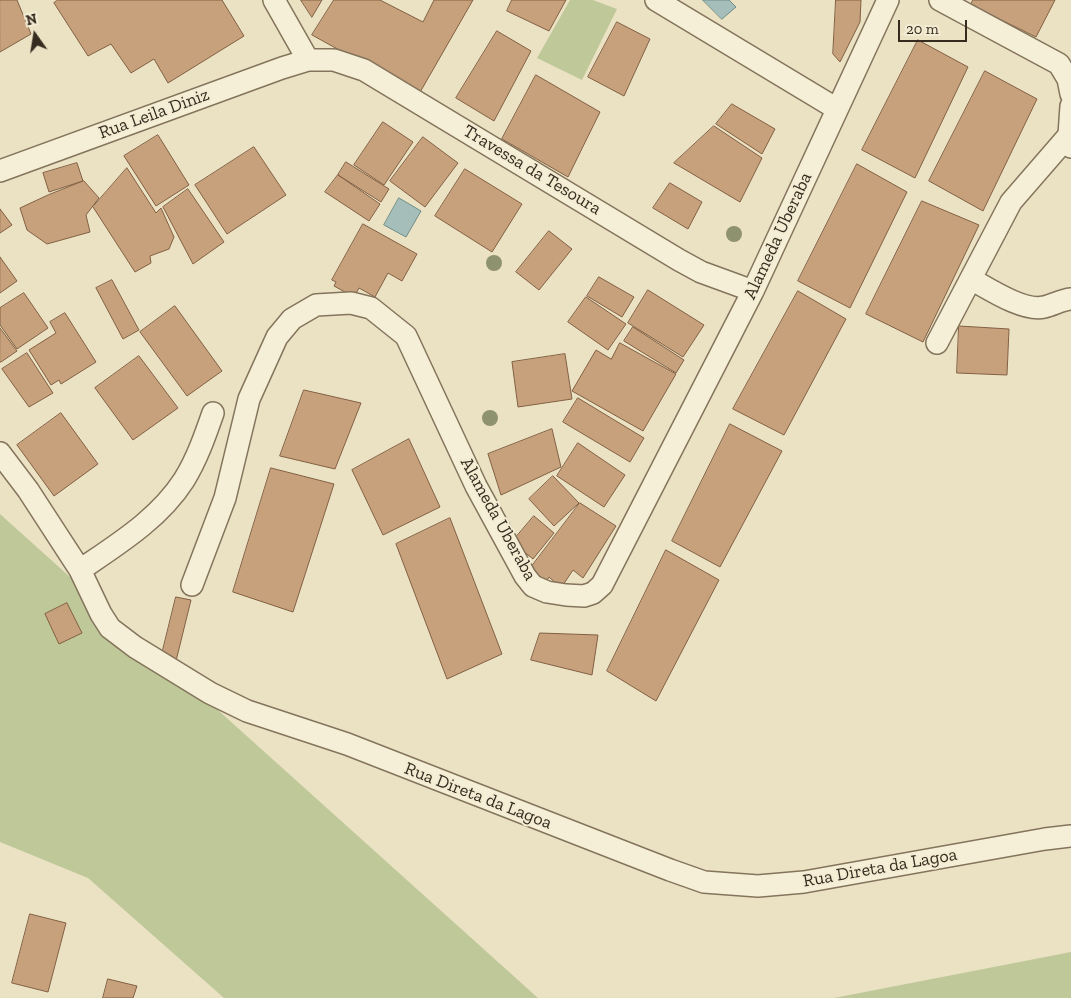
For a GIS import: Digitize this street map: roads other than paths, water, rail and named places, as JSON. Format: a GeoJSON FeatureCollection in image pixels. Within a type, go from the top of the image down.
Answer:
{"type":"FeatureCollection","features":[{"type":"Feature","properties":{"kind":"street"},"geometry":{"type":"LineString","coordinates":[[274,0],[308,60]]}},
{"type":"Feature","properties":{"kind":"street"},"geometry":{"type":"LineString","coordinates":[[656,0],[836,109]]}},
{"type":"Feature","properties":{"kind":"street","name":"Alameda Uberaba"},"geometry":{"type":"LineString","coordinates":[[192,584],[225,498],[249,398],[277,337],[292,319],[316,305],[351,303],[371,308],[406,336],[476,486],[525,576],[533,586],[546,592],[584,596],[593,593],[602,586],[753,292],[888,0]]}},
{"type":"Feature","properties":{"kind":"street"},"geometry":{"type":"LineString","coordinates":[[940,0],[1059,64],[1068,79],[1071,94]]}},
{"type":"Feature","properties":{"kind":"street","name":"Rua Leila Diniz"},"geometry":{"type":"LineString","coordinates":[[0,171],[308,60]]}},
{"type":"Feature","properties":{"kind":"street","name":"Travessa da Tesoura"},"geometry":{"type":"LineString","coordinates":[[308,60],[334,60],[364,70],[701,272],[753,292]]}},
{"type":"Feature","properties":{"kind":"street"},"geometry":{"type":"LineString","coordinates":[[937,344],[1011,202],[1070,141],[1071,106]]}},
{"type":"Feature","properties":{"kind":"street"},"geometry":{"type":"LineString","coordinates":[[970,279],[1009,299],[1033,308],[1044,307],[1055,302],[1071,299]]}},
{"type":"Feature","properties":{"kind":"street"},"geometry":{"type":"LineString","coordinates":[[80,570],[124,540],[158,511],[183,481],[199,452],[214,413]]}},
{"type":"Feature","properties":{"kind":"street","name":"Rua Direta da Lagoa"},"geometry":{"type":"LineString","coordinates":[[0,453],[28,490],[80,570],[101,614],[110,628],[135,648],[210,693],[247,711],[347,744],[704,882],[758,886],[804,882],[1036,840],[1071,836]]}},
{"type":"Feature","properties":{"kind":"water"},"geometry":{"type":"Polygon","coordinates":[[[703,0],[729,0],[736,7],[722,19],[703,0]]]}},
{"type":"Feature","properties":{"kind":"water"},"geometry":{"type":"Polygon","coordinates":[[[399,198],[421,211],[406,237],[384,225],[399,198]]]}}]}
